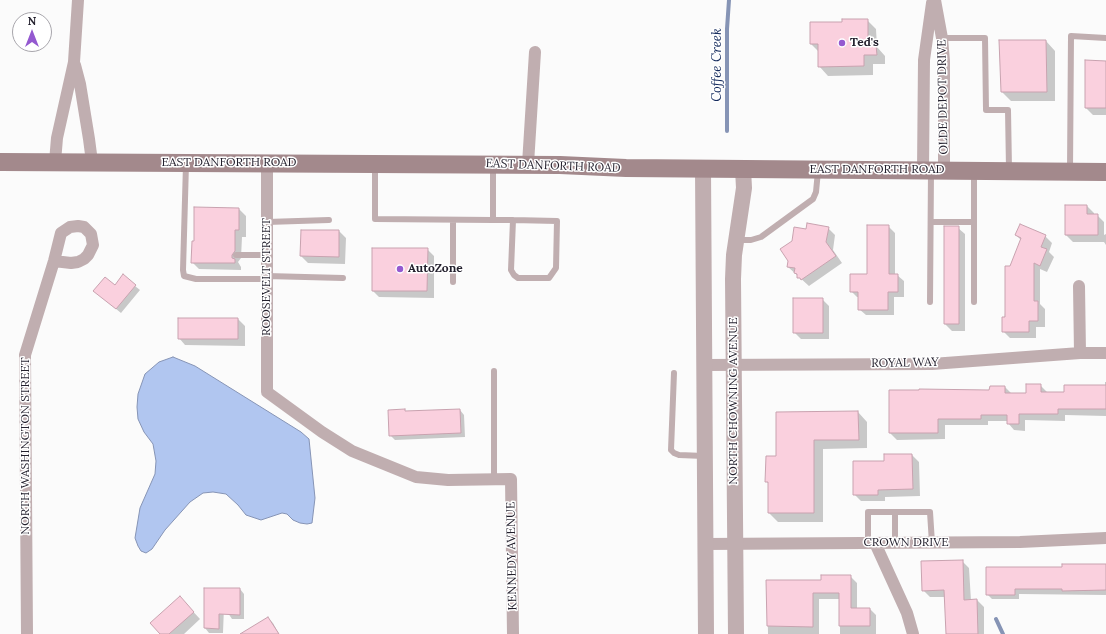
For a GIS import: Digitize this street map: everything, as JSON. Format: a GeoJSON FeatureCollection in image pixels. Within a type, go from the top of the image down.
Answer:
{"type":"FeatureCollection","features":[{"type":"Feature","properties":{"kind":"main road","name":"EAST DANFORTH ROAD"},"geometry":{"type":"LineString","coordinates":[[0,162],[560,164],[626,168],[1106,172]]}},
{"type":"Feature","properties":{"kind":"street"},"geometry":{"type":"LineString","coordinates":[[54,162],[57,138],[74,62],[78,0]]}},
{"type":"Feature","properties":{"kind":"street","name":"OLDE DEPOT DRIVE"},"geometry":{"type":"LineString","coordinates":[[932,170],[944,68],[942,38],[934,0]]}},
{"type":"Feature","properties":{"kind":"street","name":"OLDE DEPOT DRIVE"},"geometry":{"type":"LineString","coordinates":[[932,170],[924,60],[934,0]]}},
{"type":"Feature","properties":{"kind":"street"},"geometry":{"type":"LineString","coordinates":[[528,164],[535,52]]}},
{"type":"Feature","properties":{"kind":"street"},"geometry":{"type":"LineString","coordinates":[[74,62],[81,92],[92,162]]}},
{"type":"Feature","properties":{"kind":"street","name":"ROOSEVELT STREET"},"geometry":{"type":"LineString","coordinates":[[267,163],[267,392],[322,432],[352,451],[416,477],[448,480],[494,479]]}},
{"type":"Feature","properties":{"kind":"street"},"geometry":{"type":"LineString","coordinates":[[703,169],[706,634]]}},
{"type":"Feature","properties":{"kind":"street","name":"NORTH CHOWNING AVENUE"},"geometry":{"type":"LineString","coordinates":[[736,634],[733,279],[736,240],[744,188],[743,169]]}},
{"type":"Feature","properties":{"kind":"street","name":"NORTH WASHINGTON STREET"},"geometry":{"type":"LineString","coordinates":[[27,634],[25,355],[54,262]]}},
{"type":"Feature","properties":{"kind":"street"},"geometry":{"type":"LineString","coordinates":[[1079,286],[1080,353]]}},
{"type":"Feature","properties":{"kind":"street","name":"ROYAL WAY"},"geometry":{"type":"LineString","coordinates":[[704,365],[932,364],[1080,353],[1106,353]]}},
{"type":"Feature","properties":{"kind":"street","name":"KENNEDY AVENUE"},"geometry":{"type":"LineString","coordinates":[[494,479],[512,479],[513,634]]}},
{"type":"Feature","properties":{"kind":"street","name":"CROWN DRIVE"},"geometry":{"type":"LineString","coordinates":[[705,544],[1020,542],[1106,538]]}},
{"type":"Feature","properties":{"kind":"street"},"geometry":{"type":"LineString","coordinates":[[872,543],[906,613],[913,634]]}},
{"type":"Feature","properties":{"kind":"lane"},"geometry":{"type":"LineString","coordinates":[[1070,171],[1072,36],[1106,38]]}},
{"type":"Feature","properties":{"kind":"lane"},"geometry":{"type":"LineString","coordinates":[[942,38],[985,38],[986,110],[1008,110],[1010,170]]}},
{"type":"Feature","properties":{"kind":"lane"},"geometry":{"type":"LineString","coordinates":[[186,163],[184,276],[196,279],[343,278]]}},
{"type":"Feature","properties":{"kind":"lane"},"geometry":{"type":"LineString","coordinates":[[374,163],[375,219],[513,220],[557,221],[556,268],[549,278],[518,278],[514,275],[512,270],[513,220]]}},
{"type":"Feature","properties":{"kind":"lane"},"geometry":{"type":"LineString","coordinates":[[493,164],[493,220]]}},
{"type":"Feature","properties":{"kind":"lane"},"geometry":{"type":"LineString","coordinates":[[736,240],[751,240],[760,236],[813,199],[816,192],[818,169]]}},
{"type":"Feature","properties":{"kind":"lane"},"geometry":{"type":"LineString","coordinates":[[930,302],[932,170]]}},
{"type":"Feature","properties":{"kind":"lane"},"geometry":{"type":"LineString","coordinates":[[974,170],[974,302]]}},
{"type":"Feature","properties":{"kind":"lane"},"geometry":{"type":"LineString","coordinates":[[267,222],[329,220]]}},
{"type":"Feature","properties":{"kind":"lane"},"geometry":{"type":"LineString","coordinates":[[453,220],[453,282]]}},
{"type":"Feature","properties":{"kind":"lane"},"geometry":{"type":"LineString","coordinates":[[931,222],[974,222]]}},
{"type":"Feature","properties":{"kind":"lane"},"geometry":{"type":"LineString","coordinates":[[236,254],[267,255]]}},
{"type":"Feature","properties":{"kind":"lane"},"geometry":{"type":"LineString","coordinates":[[494,371],[494,479]]}},
{"type":"Feature","properties":{"kind":"lane"},"geometry":{"type":"LineString","coordinates":[[674,372],[671,450],[679,455],[704,456]]}},
{"type":"Feature","properties":{"kind":"lane"},"geometry":{"type":"LineString","coordinates":[[872,543],[868,512],[930,512],[932,542]]}},
{"type":"Feature","properties":{"kind":"lane"},"geometry":{"type":"LineString","coordinates":[[895,512],[895,543]]}},
{"type":"Feature","properties":{"kind":"water"},"geometry":{"type":"Polygon","coordinates":[[[173,357],[195,366],[301,432],[309,439],[315,498],[312,523],[300,523],[293,520],[287,514],[282,513],[261,520],[246,515],[226,494],[213,492],[203,493],[190,502],[165,530],[152,549],[146,553],[141,551],[135,538],[140,508],[155,474],[156,461],[153,444],[144,432],[138,419],[138,394],[145,374],[159,362],[173,357]]]}},
{"type":"Feature","properties":{"kind":"building"},"geometry":{"type":"Polygon","coordinates":[[[842,19],[868,19],[868,45],[876,45],[877,55],[864,55],[864,66],[818,67],[818,44],[810,44],[810,22],[842,22],[842,19]]]}},
{"type":"Feature","properties":{"kind":"building"},"geometry":{"type":"Polygon","coordinates":[[[999,40],[1046,40],[1047,92],[1001,92],[999,40]]]}},
{"type":"Feature","properties":{"kind":"building"},"geometry":{"type":"Polygon","coordinates":[[[1085,60],[1106,61],[1106,108],[1085,108],[1085,60]]]}},
{"type":"Feature","properties":{"kind":"building"},"geometry":{"type":"Polygon","coordinates":[[[1065,205],[1087,205],[1087,214],[1098,214],[1098,235],[1065,235],[1065,205]]]}},
{"type":"Feature","properties":{"kind":"building"},"geometry":{"type":"Polygon","coordinates":[[[194,207],[239,208],[239,230],[235,230],[235,251],[232,255],[232,258],[235,259],[235,263],[191,263],[192,241],[194,241],[194,207]]]}},
{"type":"Feature","properties":{"kind":"building"},"geometry":{"type":"Polygon","coordinates":[[[807,223],[829,227],[826,242],[836,256],[801,280],[800,278],[797,278],[797,274],[794,273],[795,268],[787,267],[788,261],[780,249],[792,241],[794,227],[806,229],[807,223]]]}},
{"type":"Feature","properties":{"kind":"building"},"geometry":{"type":"Polygon","coordinates":[[[1020,224],[1046,235],[1041,247],[1047,249],[1040,266],[1034,263],[1034,301],[1038,301],[1038,321],[1029,321],[1029,332],[1002,332],[1002,317],[1005,317],[1005,266],[1010,266],[1021,238],[1015,235],[1020,224]]]}},
{"type":"Feature","properties":{"kind":"building"},"geometry":{"type":"Polygon","coordinates":[[[867,225],[889,225],[889,274],[898,274],[898,292],[888,292],[888,310],[858,310],[858,292],[850,292],[850,274],[867,274],[867,225]]]}},
{"type":"Feature","properties":{"kind":"building"},"geometry":{"type":"Polygon","coordinates":[[[944,226],[959,226],[959,324],[944,324],[944,226]]]}},
{"type":"Feature","properties":{"kind":"building"},"geometry":{"type":"Polygon","coordinates":[[[301,230],[339,230],[339,257],[300,256],[301,230]]]}},
{"type":"Feature","properties":{"kind":"building","name":"AutoZone"},"geometry":{"type":"Polygon","coordinates":[[[372,248],[428,248],[427,291],[372,291],[372,248]]]}},
{"type":"Feature","properties":{"kind":"building"},"geometry":{"type":"Polygon","coordinates":[[[123,274],[136,285],[116,309],[93,291],[105,277],[115,285],[123,274]]]}},
{"type":"Feature","properties":{"kind":"building"},"geometry":{"type":"Polygon","coordinates":[[[793,298],[823,298],[823,333],[793,333],[793,298]]]}},
{"type":"Feature","properties":{"kind":"building"},"geometry":{"type":"Polygon","coordinates":[[[178,318],[238,318],[238,339],[178,339],[178,318]]]}},
{"type":"Feature","properties":{"kind":"building"},"geometry":{"type":"Polygon","coordinates":[[[1026,384],[1041,384],[1041,392],[1064,392],[1064,385],[1106,385],[1106,409],[1058,409],[1058,414],[1019,414],[1019,424],[1007,424],[1007,415],[981,415],[981,419],[938,419],[938,433],[889,433],[889,390],[989,390],[990,386],[1005,386],[1005,393],[1026,393],[1026,384]]]}},
{"type":"Feature","properties":{"kind":"building"},"geometry":{"type":"Polygon","coordinates":[[[405,409],[405,411],[460,409],[461,433],[389,436],[388,410],[405,409]]]}},
{"type":"Feature","properties":{"kind":"building"},"geometry":{"type":"Polygon","coordinates":[[[858,411],[859,440],[814,440],[814,513],[768,513],[768,482],[765,482],[766,456],[776,456],[776,412],[858,411]]]}},
{"type":"Feature","properties":{"kind":"building"},"geometry":{"type":"Polygon","coordinates":[[[884,454],[912,454],[913,489],[878,490],[878,495],[853,495],[853,461],[884,461],[884,454]]]}},
{"type":"Feature","properties":{"kind":"building"},"geometry":{"type":"Polygon","coordinates":[[[963,560],[964,600],[977,599],[978,634],[946,634],[944,590],[922,591],[921,561],[963,560]]]}},
{"type":"Feature","properties":{"kind":"building"},"geometry":{"type":"Polygon","coordinates":[[[1062,564],[1106,564],[1106,590],[1062,591],[1062,589],[1015,589],[1015,595],[986,595],[986,567],[1062,567],[1062,564]]]}},
{"type":"Feature","properties":{"kind":"building"},"geometry":{"type":"Polygon","coordinates":[[[821,575],[851,575],[851,608],[870,608],[870,626],[839,626],[839,593],[813,593],[813,627],[767,626],[766,580],[821,580],[821,575]]]}},
{"type":"Feature","properties":{"kind":"building"},"geometry":{"type":"Polygon","coordinates":[[[204,588],[240,588],[240,615],[219,614],[219,629],[204,628],[204,588]]]}},
{"type":"Feature","properties":{"kind":"building"},"geometry":{"type":"Polygon","coordinates":[[[180,596],[194,612],[169,634],[160,634],[150,623],[180,596]]]}},
{"type":"Feature","properties":{"kind":"building"},"geometry":{"type":"Polygon","coordinates":[[[268,617],[279,634],[240,634],[268,617]]]}},
{"type":"Feature","properties":{"kind":"waterway","name":"Coffee Creek"},"geometry":{"type":"LineString","coordinates":[[727,131],[727,29],[729,0]]}},
{"type":"Feature","properties":{"kind":"waterway","name":"Coffee Creek"},"geometry":{"type":"LineString","coordinates":[[996,619],[1003,634]]}},
{"type":"Feature","properties":{"kind":"place","name":"Ted's"},"geometry":{"type":"Point","coordinates":[842,43]}},
{"type":"Feature","properties":{"kind":"place","name":"AutoZone"},"geometry":{"type":"Point","coordinates":[400,269]}}]}
